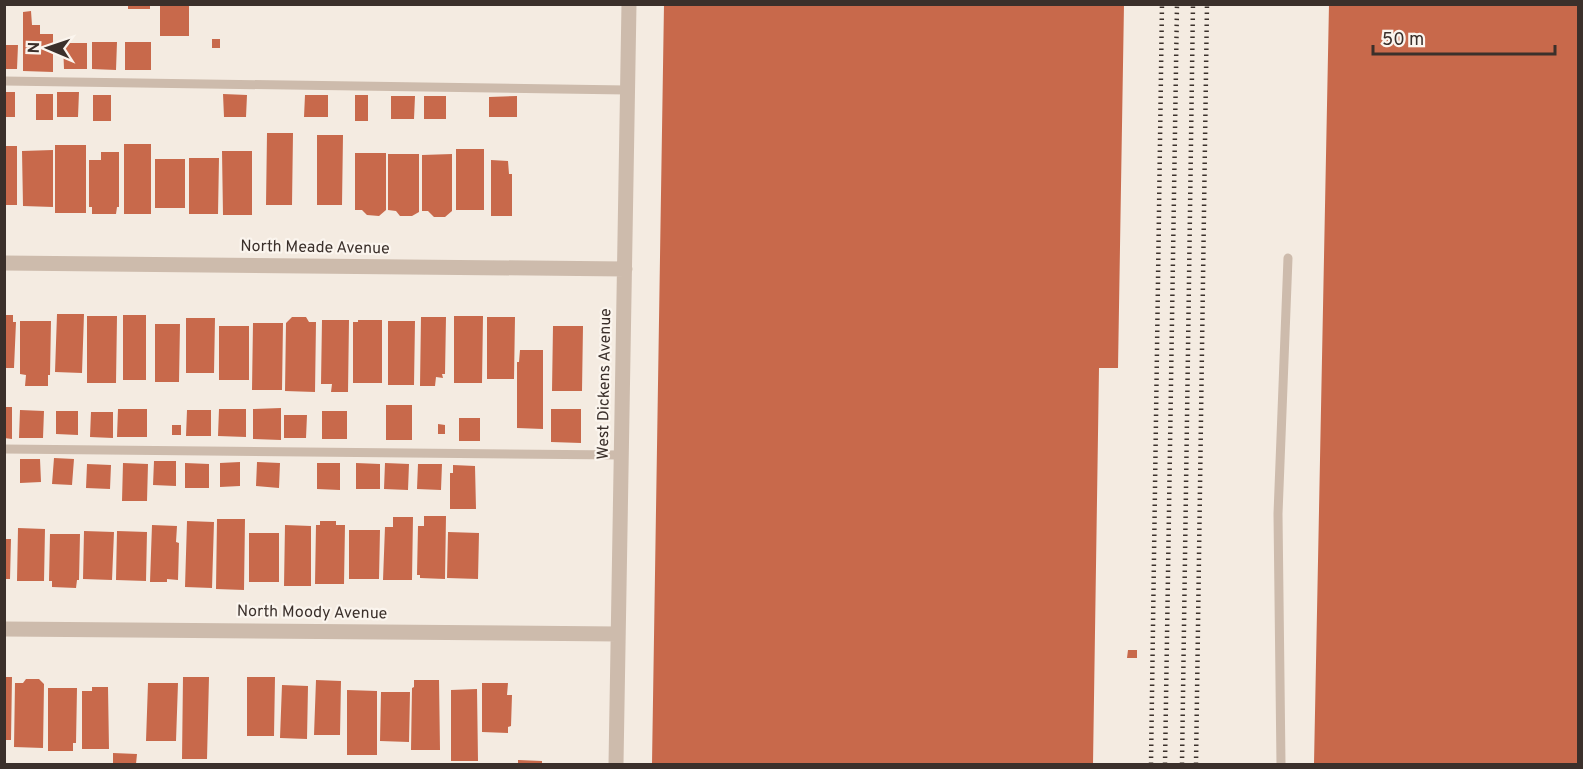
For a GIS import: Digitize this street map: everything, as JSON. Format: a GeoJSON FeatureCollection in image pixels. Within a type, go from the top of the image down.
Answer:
{"type":"FeatureCollection","features":[{"type":"Feature","properties":{"kind":"street","name":"West Dickens Avenue"},"geometry":{"type":"LineString","coordinates":[[616,765],[629,4]]}},
{"type":"Feature","properties":{"kind":"street","name":"North Meade Avenue"},"geometry":{"type":"LineString","coordinates":[[4,263],[625,269]]}},
{"type":"Feature","properties":{"kind":"street","name":"North Moody Avenue"},"geometry":{"type":"LineString","coordinates":[[4,628],[618,634]]}},
{"type":"Feature","properties":{"kind":"lane"},"geometry":{"type":"LineString","coordinates":[[4,81],[627,90]]}},
{"type":"Feature","properties":{"kind":"lane"},"geometry":{"type":"LineString","coordinates":[[1281,765],[1278,514],[1288,258]]}},
{"type":"Feature","properties":{"kind":"lane"},"geometry":{"type":"LineString","coordinates":[[4,449],[621,455]]}},
{"type":"Feature","properties":{"kind":"building"},"geometry":{"type":"Polygon","coordinates":[[[128,4],[150,4],[150,9],[128,9],[128,4]]]}},
{"type":"Feature","properties":{"kind":"building"},"geometry":{"type":"Polygon","coordinates":[[[160,4],[189,4],[189,36],[160,36],[160,4]]]}},
{"type":"Feature","properties":{"kind":"building"},"geometry":{"type":"Polygon","coordinates":[[[664,4],[1124,4],[1118,368],[1099,368],[1093,764],[652,764],[664,4]]]}},
{"type":"Feature","properties":{"kind":"building"},"geometry":{"type":"Polygon","coordinates":[[[1329,4],[1578,4],[1578,764],[1314,764],[1329,4]]]}},
{"type":"Feature","properties":{"kind":"building"},"geometry":{"type":"Polygon","coordinates":[[[31,11],[32,25],[40,25],[40,34],[53,34],[53,72],[23,71],[23,12],[31,11]]]}},
{"type":"Feature","properties":{"kind":"building"},"geometry":{"type":"Polygon","coordinates":[[[212,39],[220,39],[220,48],[212,48],[212,39]]]}},
{"type":"Feature","properties":{"kind":"building"},"geometry":{"type":"Polygon","coordinates":[[[92,42],[117,42],[116,70],[92,69],[92,42]]]}},
{"type":"Feature","properties":{"kind":"building"},"geometry":{"type":"Polygon","coordinates":[[[125,42],[151,42],[151,70],[125,70],[125,42]]]}},
{"type":"Feature","properties":{"kind":"building"},"geometry":{"type":"Polygon","coordinates":[[[63,43],[87,43],[87,69],[64,69],[63,43]]]}},
{"type":"Feature","properties":{"kind":"building"},"geometry":{"type":"Polygon","coordinates":[[[4,45],[18,45],[17,69],[4,69],[4,45]]]}},
{"type":"Feature","properties":{"kind":"building"},"geometry":{"type":"Polygon","coordinates":[[[4,92],[15,92],[15,117],[4,117],[4,92]]]}},
{"type":"Feature","properties":{"kind":"building"},"geometry":{"type":"Polygon","coordinates":[[[57,92],[79,92],[78,117],[57,117],[57,92]]]}},
{"type":"Feature","properties":{"kind":"building"},"geometry":{"type":"Polygon","coordinates":[[[36,94],[53,94],[53,120],[36,120],[36,94]]]}},
{"type":"Feature","properties":{"kind":"building"},"geometry":{"type":"Polygon","coordinates":[[[223,94],[247,95],[246,117],[224,117],[223,94]]]}},
{"type":"Feature","properties":{"kind":"building"},"geometry":{"type":"Polygon","coordinates":[[[93,95],[111,95],[111,121],[93,121],[93,95]]]}},
{"type":"Feature","properties":{"kind":"building"},"geometry":{"type":"Polygon","coordinates":[[[305,95],[328,95],[328,117],[304,117],[305,95]]]}},
{"type":"Feature","properties":{"kind":"building"},"geometry":{"type":"Polygon","coordinates":[[[355,95],[368,95],[368,121],[355,121],[355,95]]]}},
{"type":"Feature","properties":{"kind":"building"},"geometry":{"type":"Polygon","coordinates":[[[391,96],[415,96],[414,119],[391,119],[391,96]]]}},
{"type":"Feature","properties":{"kind":"building"},"geometry":{"type":"Polygon","coordinates":[[[424,96],[446,96],[446,119],[424,119],[424,96]]]}},
{"type":"Feature","properties":{"kind":"building"},"geometry":{"type":"Polygon","coordinates":[[[517,96],[517,117],[489,117],[489,97],[517,96]]]}},
{"type":"Feature","properties":{"kind":"building"},"geometry":{"type":"Polygon","coordinates":[[[267,133],[293,133],[292,205],[266,205],[267,133]]]}},
{"type":"Feature","properties":{"kind":"building"},"geometry":{"type":"Polygon","coordinates":[[[317,135],[343,135],[342,205],[317,205],[317,135]]]}},
{"type":"Feature","properties":{"kind":"building"},"geometry":{"type":"Polygon","coordinates":[[[124,144],[151,144],[151,214],[124,214],[124,144]]]}},
{"type":"Feature","properties":{"kind":"building"},"geometry":{"type":"Polygon","coordinates":[[[55,145],[86,145],[86,213],[55,213],[55,145]]]}},
{"type":"Feature","properties":{"kind":"building"},"geometry":{"type":"Polygon","coordinates":[[[4,146],[17,146],[17,205],[4,205],[4,146]]]}},
{"type":"Feature","properties":{"kind":"building"},"geometry":{"type":"Polygon","coordinates":[[[456,149],[484,149],[484,210],[456,210],[456,149]]]}},
{"type":"Feature","properties":{"kind":"building"},"geometry":{"type":"Polygon","coordinates":[[[53,150],[53,207],[23,206],[22,151],[53,150]]]}},
{"type":"Feature","properties":{"kind":"building"},"geometry":{"type":"Polygon","coordinates":[[[222,151],[252,151],[252,215],[223,215],[222,151]]]}},
{"type":"Feature","properties":{"kind":"building"},"geometry":{"type":"Polygon","coordinates":[[[101,152],[119,152],[119,207],[117,207],[116,214],[92,214],[92,207],[89,207],[89,160],[101,160],[101,152]]]}},
{"type":"Feature","properties":{"kind":"building"},"geometry":{"type":"Polygon","coordinates":[[[355,153],[386,153],[386,210],[379,216],[367,215],[362,210],[355,210],[355,153]]]}},
{"type":"Feature","properties":{"kind":"building"},"geometry":{"type":"Polygon","coordinates":[[[388,154],[419,154],[419,212],[412,216],[400,216],[396,211],[388,210],[388,154]]]}},
{"type":"Feature","properties":{"kind":"building"},"geometry":{"type":"Polygon","coordinates":[[[452,154],[452,211],[445,217],[434,217],[428,211],[422,211],[422,155],[452,154]]]}},
{"type":"Feature","properties":{"kind":"building"},"geometry":{"type":"Polygon","coordinates":[[[189,158],[219,158],[218,214],[189,214],[189,158]]]}},
{"type":"Feature","properties":{"kind":"building"},"geometry":{"type":"Polygon","coordinates":[[[155,159],[185,159],[185,208],[155,208],[155,159]]]}},
{"type":"Feature","properties":{"kind":"building"},"geometry":{"type":"Polygon","coordinates":[[[491,160],[508,161],[509,174],[512,174],[512,216],[491,216],[491,160]]]}},
{"type":"Feature","properties":{"kind":"building"},"geometry":{"type":"Polygon","coordinates":[[[57,314],[84,314],[82,373],[55,372],[57,314]]]}},
{"type":"Feature","properties":{"kind":"building"},"geometry":{"type":"Polygon","coordinates":[[[4,315],[13,315],[13,322],[16,322],[14,368],[4,368],[4,315]]]}},
{"type":"Feature","properties":{"kind":"building"},"geometry":{"type":"Polygon","coordinates":[[[123,315],[146,315],[146,380],[123,380],[123,315]]]}},
{"type":"Feature","properties":{"kind":"building"},"geometry":{"type":"Polygon","coordinates":[[[87,316],[117,316],[116,383],[87,383],[87,316]]]}},
{"type":"Feature","properties":{"kind":"building"},"geometry":{"type":"Polygon","coordinates":[[[454,316],[483,316],[482,383],[454,383],[454,316]]]}},
{"type":"Feature","properties":{"kind":"building"},"geometry":{"type":"Polygon","coordinates":[[[292,317],[306,317],[309,322],[316,322],[315,392],[285,391],[286,323],[292,317]]]}},
{"type":"Feature","properties":{"kind":"building"},"geometry":{"type":"Polygon","coordinates":[[[421,317],[446,317],[445,374],[442,374],[443,378],[436,377],[435,386],[420,386],[421,317]]]}},
{"type":"Feature","properties":{"kind":"building"},"geometry":{"type":"Polygon","coordinates":[[[487,317],[515,317],[514,379],[487,379],[487,317]]]}},
{"type":"Feature","properties":{"kind":"building"},"geometry":{"type":"Polygon","coordinates":[[[186,318],[215,318],[214,373],[186,373],[186,318]]]}},
{"type":"Feature","properties":{"kind":"building"},"geometry":{"type":"Polygon","coordinates":[[[322,320],[349,320],[348,392],[331,392],[332,384],[321,384],[322,320]]]}},
{"type":"Feature","properties":{"kind":"building"},"geometry":{"type":"Polygon","coordinates":[[[358,320],[382,320],[382,383],[353,383],[353,322],[358,322],[358,320]]]}},
{"type":"Feature","properties":{"kind":"building"},"geometry":{"type":"Polygon","coordinates":[[[20,321],[51,321],[48,386],[25,386],[26,375],[20,374],[20,321]]]}},
{"type":"Feature","properties":{"kind":"building"},"geometry":{"type":"Polygon","coordinates":[[[388,321],[415,321],[414,385],[388,385],[388,321]]]}},
{"type":"Feature","properties":{"kind":"building"},"geometry":{"type":"Polygon","coordinates":[[[253,323],[283,323],[282,390],[252,390],[253,323]]]}},
{"type":"Feature","properties":{"kind":"building"},"geometry":{"type":"Polygon","coordinates":[[[155,324],[180,324],[179,382],[155,382],[155,324]]]}},
{"type":"Feature","properties":{"kind":"building"},"geometry":{"type":"Polygon","coordinates":[[[219,326],[249,326],[249,380],[219,380],[219,326]]]}},
{"type":"Feature","properties":{"kind":"building"},"geometry":{"type":"Polygon","coordinates":[[[553,326],[583,326],[582,391],[552,391],[553,326]]]}},
{"type":"Feature","properties":{"kind":"building"},"geometry":{"type":"Polygon","coordinates":[[[520,350],[543,350],[543,429],[517,428],[517,362],[519,362],[520,350]]]}},
{"type":"Feature","properties":{"kind":"building"},"geometry":{"type":"Polygon","coordinates":[[[386,405],[412,405],[412,440],[386,440],[386,405]]]}},
{"type":"Feature","properties":{"kind":"building"},"geometry":{"type":"Polygon","coordinates":[[[4,407],[12,407],[12,439],[4,438],[4,407]]]}},
{"type":"Feature","properties":{"kind":"building"},"geometry":{"type":"Polygon","coordinates":[[[281,408],[281,440],[253,439],[253,409],[281,408]]]}},
{"type":"Feature","properties":{"kind":"building"},"geometry":{"type":"Polygon","coordinates":[[[118,409],[147,409],[147,437],[117,437],[118,409]]]}},
{"type":"Feature","properties":{"kind":"building"},"geometry":{"type":"Polygon","coordinates":[[[219,409],[246,409],[246,437],[218,436],[219,409]]]}},
{"type":"Feature","properties":{"kind":"building"},"geometry":{"type":"Polygon","coordinates":[[[551,409],[581,409],[581,443],[551,442],[551,409]]]}},
{"type":"Feature","properties":{"kind":"building"},"geometry":{"type":"Polygon","coordinates":[[[20,410],[44,411],[43,438],[19,438],[20,410]]]}},
{"type":"Feature","properties":{"kind":"building"},"geometry":{"type":"Polygon","coordinates":[[[187,410],[211,410],[211,436],[186,436],[187,410]]]}},
{"type":"Feature","properties":{"kind":"building"},"geometry":{"type":"Polygon","coordinates":[[[56,411],[78,411],[78,435],[56,434],[56,411]]]}},
{"type":"Feature","properties":{"kind":"building"},"geometry":{"type":"Polygon","coordinates":[[[322,411],[347,411],[347,439],[322,439],[322,411]]]}},
{"type":"Feature","properties":{"kind":"building"},"geometry":{"type":"Polygon","coordinates":[[[91,412],[113,412],[113,438],[90,437],[91,412]]]}},
{"type":"Feature","properties":{"kind":"building"},"geometry":{"type":"Polygon","coordinates":[[[284,415],[307,415],[306,438],[284,438],[284,415]]]}},
{"type":"Feature","properties":{"kind":"building"},"geometry":{"type":"Polygon","coordinates":[[[459,418],[480,418],[480,441],[459,441],[459,418]]]}},
{"type":"Feature","properties":{"kind":"building"},"geometry":{"type":"Polygon","coordinates":[[[438,424],[445,425],[445,434],[438,434],[438,424]]]}},
{"type":"Feature","properties":{"kind":"building"},"geometry":{"type":"Polygon","coordinates":[[[172,425],[181,425],[181,435],[172,435],[172,425]]]}},
{"type":"Feature","properties":{"kind":"building"},"geometry":{"type":"Polygon","coordinates":[[[54,458],[74,459],[72,485],[52,484],[54,458]]]}},
{"type":"Feature","properties":{"kind":"building"},"geometry":{"type":"Polygon","coordinates":[[[20,459],[40,459],[41,482],[20,483],[20,459]]]}},
{"type":"Feature","properties":{"kind":"building"},"geometry":{"type":"Polygon","coordinates":[[[154,461],[176,461],[176,486],[153,485],[154,461]]]}},
{"type":"Feature","properties":{"kind":"building"},"geometry":{"type":"Polygon","coordinates":[[[240,462],[240,486],[220,487],[220,463],[240,462]]]}},
{"type":"Feature","properties":{"kind":"building"},"geometry":{"type":"Polygon","coordinates":[[[257,462],[280,463],[279,488],[256,486],[257,462]]]}},
{"type":"Feature","properties":{"kind":"building"},"geometry":{"type":"Polygon","coordinates":[[[123,463],[148,464],[147,501],[122,501],[123,463]]]}},
{"type":"Feature","properties":{"kind":"building"},"geometry":{"type":"Polygon","coordinates":[[[185,463],[209,464],[209,488],[185,488],[185,463]]]}},
{"type":"Feature","properties":{"kind":"building"},"geometry":{"type":"Polygon","coordinates":[[[317,463],[340,463],[340,490],[317,489],[317,463]]]}},
{"type":"Feature","properties":{"kind":"building"},"geometry":{"type":"Polygon","coordinates":[[[356,463],[380,464],[380,489],[356,489],[356,463]]]}},
{"type":"Feature","properties":{"kind":"building"},"geometry":{"type":"Polygon","coordinates":[[[385,463],[409,464],[408,490],[384,489],[385,463]]]}},
{"type":"Feature","properties":{"kind":"building"},"geometry":{"type":"Polygon","coordinates":[[[87,464],[111,465],[110,489],[86,488],[87,464]]]}},
{"type":"Feature","properties":{"kind":"building"},"geometry":{"type":"Polygon","coordinates":[[[418,464],[442,464],[441,490],[417,489],[418,464]]]}},
{"type":"Feature","properties":{"kind":"building"},"geometry":{"type":"Polygon","coordinates":[[[453,465],[475,466],[476,509],[450,509],[450,473],[453,473],[453,465]]]}},
{"type":"Feature","properties":{"kind":"building"},"geometry":{"type":"Polygon","coordinates":[[[424,516],[446,516],[445,579],[420,578],[420,575],[417,575],[418,526],[424,526],[424,516]]]}},
{"type":"Feature","properties":{"kind":"building"},"geometry":{"type":"Polygon","coordinates":[[[393,517],[413,517],[412,580],[383,580],[385,527],[393,527],[393,517]]]}},
{"type":"Feature","properties":{"kind":"building"},"geometry":{"type":"Polygon","coordinates":[[[217,519],[245,519],[244,590],[216,589],[217,519]]]}},
{"type":"Feature","properties":{"kind":"building"},"geometry":{"type":"Polygon","coordinates":[[[187,521],[214,522],[212,588],[185,587],[187,521]]]}},
{"type":"Feature","properties":{"kind":"building"},"geometry":{"type":"Polygon","coordinates":[[[320,521],[336,521],[336,525],[345,525],[344,584],[315,584],[316,525],[320,525],[320,521]]]}},
{"type":"Feature","properties":{"kind":"building"},"geometry":{"type":"Polygon","coordinates":[[[152,525],[177,526],[178,580],[150,582],[152,525]]]}},
{"type":"Feature","properties":{"kind":"building"},"geometry":{"type":"Polygon","coordinates":[[[285,525],[311,526],[311,586],[284,586],[285,525]]]}},
{"type":"Feature","properties":{"kind":"building"},"geometry":{"type":"Polygon","coordinates":[[[18,528],[45,529],[44,581],[17,581],[18,528]]]}},
{"type":"Feature","properties":{"kind":"building"},"geometry":{"type":"Polygon","coordinates":[[[349,530],[380,530],[379,579],[349,579],[349,530]]]}},
{"type":"Feature","properties":{"kind":"building"},"geometry":{"type":"Polygon","coordinates":[[[84,531],[114,532],[112,580],[83,579],[84,531]]]}},
{"type":"Feature","properties":{"kind":"building"},"geometry":{"type":"Polygon","coordinates":[[[117,531],[147,532],[146,581],[116,580],[117,531]]]}},
{"type":"Feature","properties":{"kind":"building"},"geometry":{"type":"Polygon","coordinates":[[[448,532],[479,533],[478,579],[447,578],[448,532]]]}},
{"type":"Feature","properties":{"kind":"building"},"geometry":{"type":"Polygon","coordinates":[[[249,533],[279,533],[279,582],[249,582],[249,533]]]}},
{"type":"Feature","properties":{"kind":"building"},"geometry":{"type":"Polygon","coordinates":[[[50,534],[80,534],[79,580],[77,580],[76,588],[52,587],[52,581],[49,581],[50,534]]]}},
{"type":"Feature","properties":{"kind":"building"},"geometry":{"type":"Polygon","coordinates":[[[4,539],[11,539],[10,579],[4,579],[4,539]]]}},
{"type":"Feature","properties":{"kind":"building"},"geometry":{"type":"Polygon","coordinates":[[[1128,650],[1137,650],[1137,658],[1127,658],[1128,650]]]}},
{"type":"Feature","properties":{"kind":"building"},"geometry":{"type":"Polygon","coordinates":[[[4,677],[12,677],[11,740],[4,740],[4,677]]]}},
{"type":"Feature","properties":{"kind":"building"},"geometry":{"type":"Polygon","coordinates":[[[183,677],[209,677],[207,759],[182,759],[183,677]]]}},
{"type":"Feature","properties":{"kind":"building"},"geometry":{"type":"Polygon","coordinates":[[[247,677],[275,677],[274,736],[247,736],[247,677]]]}},
{"type":"Feature","properties":{"kind":"building"},"geometry":{"type":"Polygon","coordinates":[[[26,679],[39,679],[44,684],[43,748],[14,747],[15,683],[23,683],[26,679]]]}},
{"type":"Feature","properties":{"kind":"building"},"geometry":{"type":"Polygon","coordinates":[[[316,680],[341,681],[340,735],[314,735],[316,680]]]}},
{"type":"Feature","properties":{"kind":"building"},"geometry":{"type":"Polygon","coordinates":[[[414,680],[439,680],[440,750],[411,750],[414,680]]]}},
{"type":"Feature","properties":{"kind":"building"},"geometry":{"type":"Polygon","coordinates":[[[148,683],[178,683],[176,741],[146,741],[148,683]]]}},
{"type":"Feature","properties":{"kind":"building"},"geometry":{"type":"Polygon","coordinates":[[[482,683],[508,683],[507,695],[512,695],[511,726],[508,727],[508,733],[482,732],[482,683]]]}},
{"type":"Feature","properties":{"kind":"building"},"geometry":{"type":"Polygon","coordinates":[[[282,685],[308,686],[307,739],[280,738],[282,685]]]}},
{"type":"Feature","properties":{"kind":"building"},"geometry":{"type":"Polygon","coordinates":[[[92,687],[108,687],[109,749],[82,749],[82,691],[92,691],[92,687]]]}},
{"type":"Feature","properties":{"kind":"building"},"geometry":{"type":"Polygon","coordinates":[[[48,688],[77,688],[76,743],[73,743],[73,751],[48,751],[48,688]]]}},
{"type":"Feature","properties":{"kind":"building"},"geometry":{"type":"Polygon","coordinates":[[[477,689],[478,761],[451,761],[451,690],[477,689]]]}},
{"type":"Feature","properties":{"kind":"building"},"geometry":{"type":"Polygon","coordinates":[[[347,690],[377,691],[377,755],[347,755],[347,690]]]}},
{"type":"Feature","properties":{"kind":"building"},"geometry":{"type":"Polygon","coordinates":[[[381,692],[410,692],[409,742],[380,741],[381,692]]]}},
{"type":"Feature","properties":{"kind":"building"},"geometry":{"type":"Polygon","coordinates":[[[113,753],[137,754],[136,764],[113,764],[113,753]]]}},
{"type":"Feature","properties":{"kind":"building"},"geometry":{"type":"Polygon","coordinates":[[[518,760],[542,761],[542,764],[518,764],[518,760]]]}},
{"type":"Feature","properties":{"kind":"railway"},"geometry":{"type":"LineString","coordinates":[[1151,764],[1162,4]]}},
{"type":"Feature","properties":{"kind":"railway"},"geometry":{"type":"LineString","coordinates":[[1165,764],[1177,4]]}},
{"type":"Feature","properties":{"kind":"railway"},"geometry":{"type":"LineString","coordinates":[[1182,764],[1193,4]]}},
{"type":"Feature","properties":{"kind":"railway"},"geometry":{"type":"LineString","coordinates":[[1196,764],[1207,4]]}}]}
